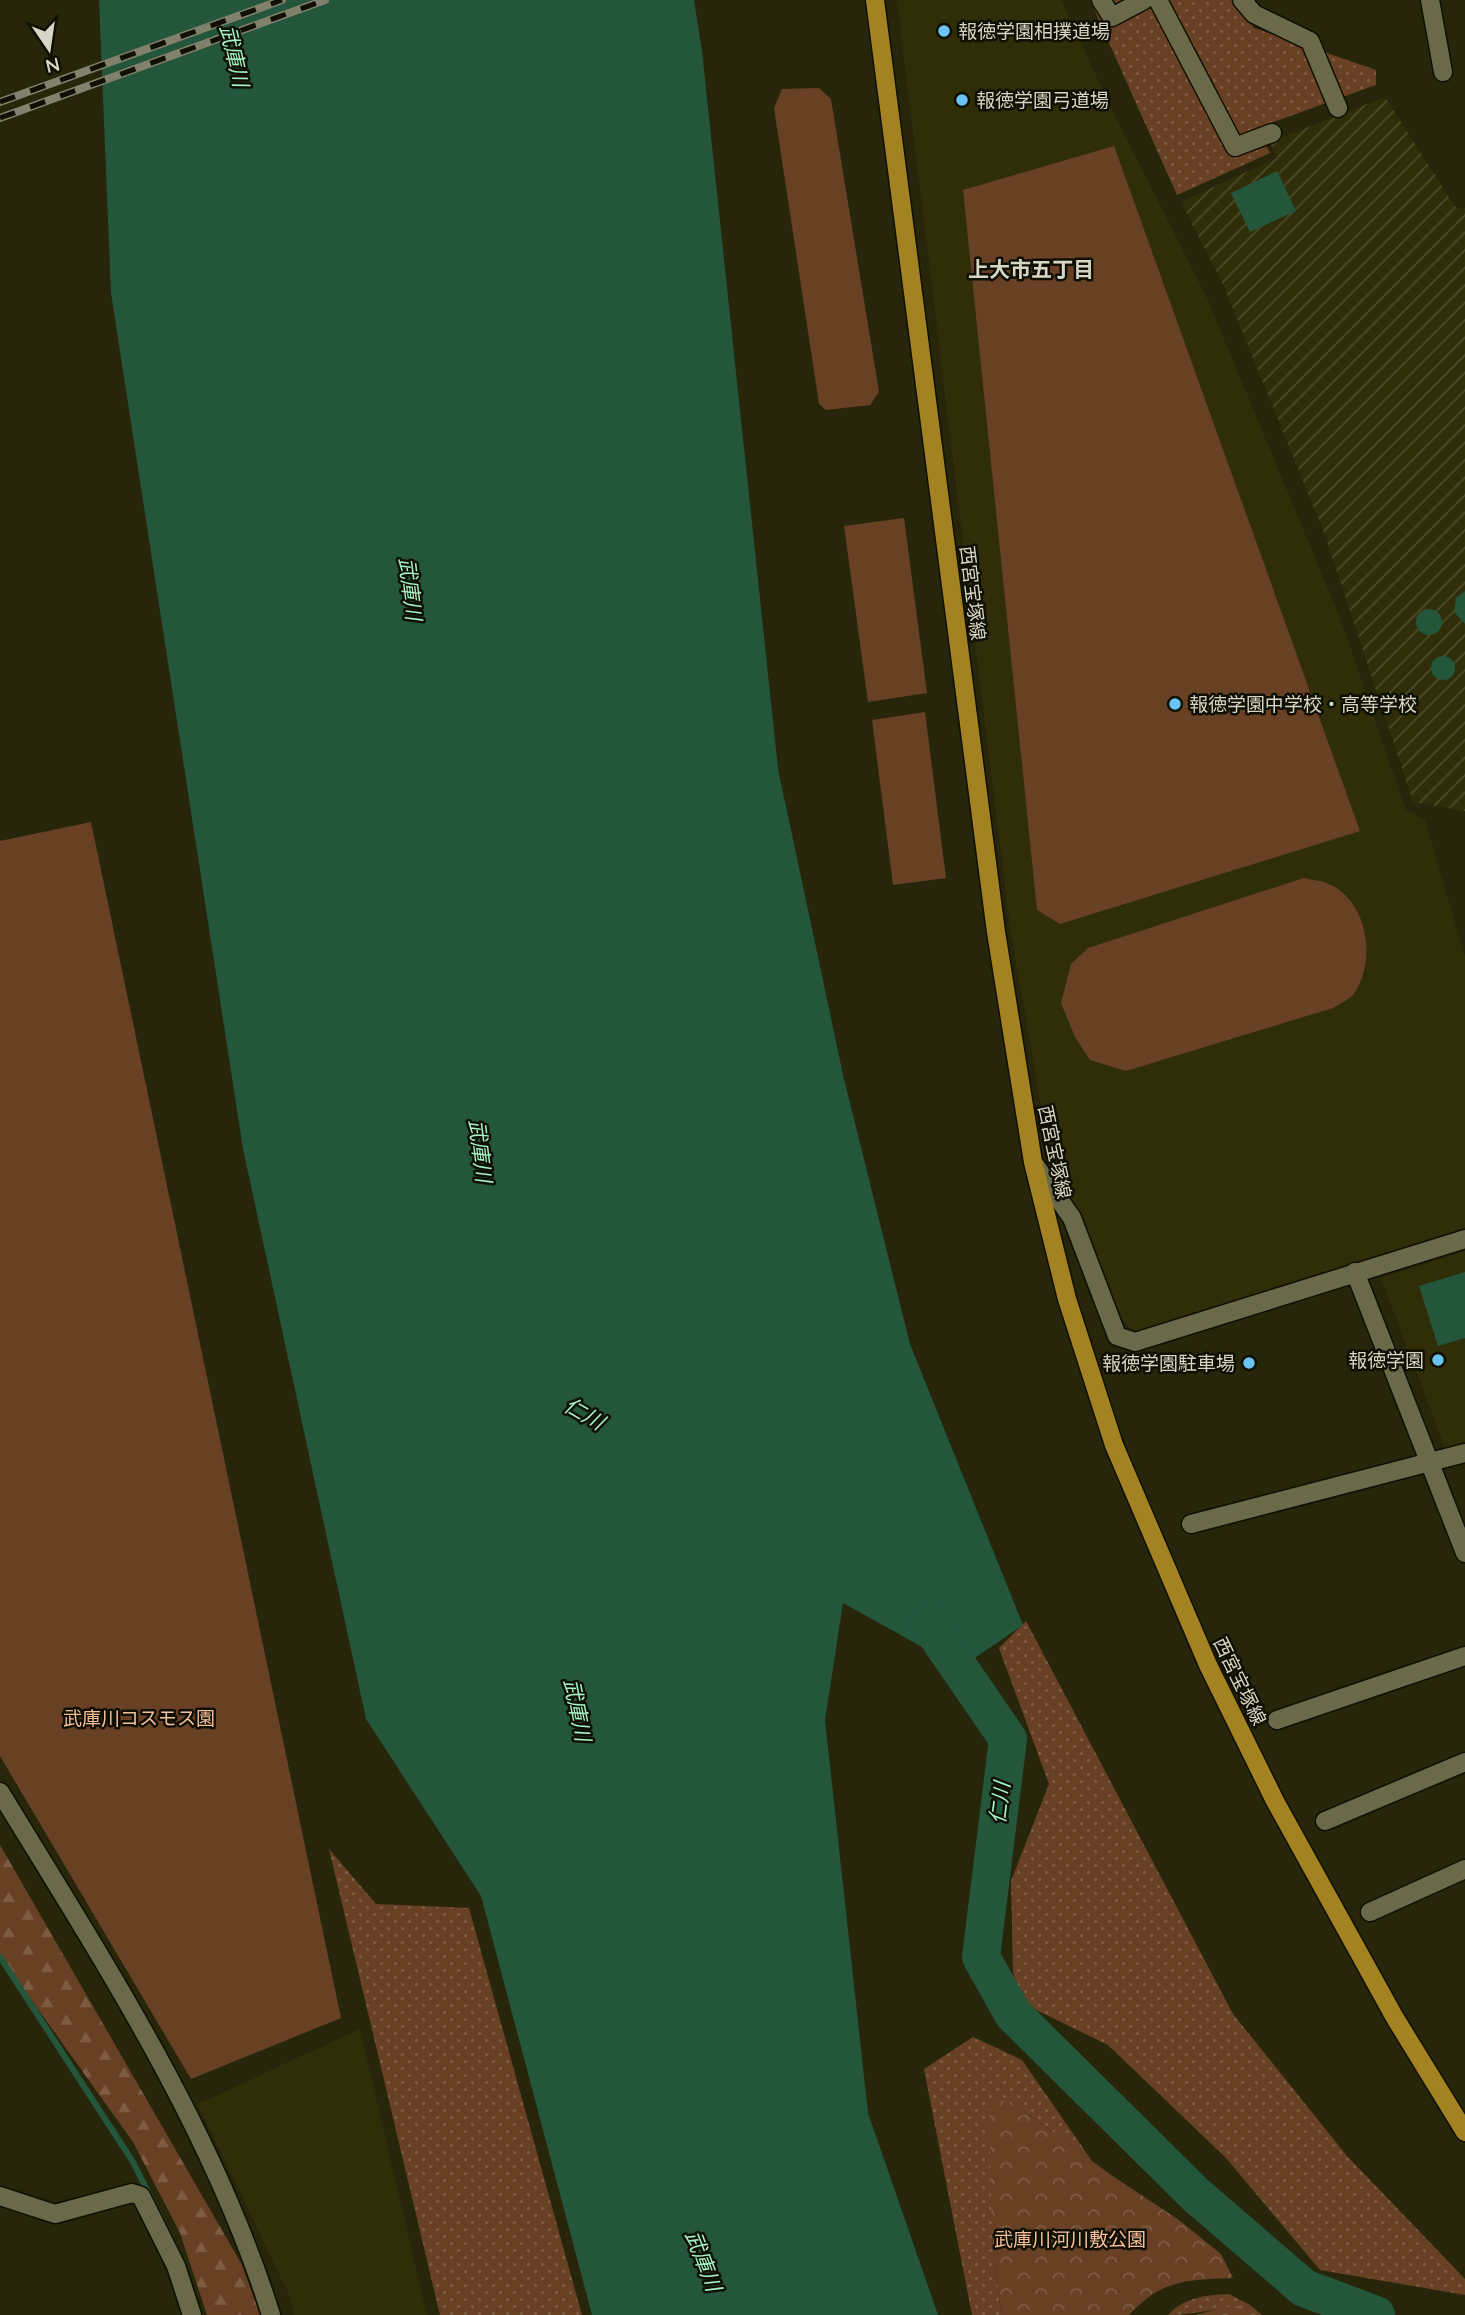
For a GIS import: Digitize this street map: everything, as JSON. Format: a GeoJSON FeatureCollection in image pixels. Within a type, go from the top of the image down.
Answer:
{"type":"FeatureCollection","features":[{"type":"Feature","properties":{"kind":"main road","name":"西宮宝塚線"},"geometry":{"type":"LineString","coordinates":[[862,0],[886,95]]}},
{"type":"Feature","properties":{"kind":"main road","name":"西宮宝塚線"},"geometry":{"type":"LineString","coordinates":[[875,0],[996,932],[1033,1162],[1067,1298],[1104,1419],[1166,1573],[1275,1801],[1395,2018],[1465,2132]]}},
{"type":"Feature","properties":{"kind":"street"},"geometry":{"type":"LineString","coordinates":[[1101,0],[1112,17],[1144,0]]}},
{"type":"Feature","properties":{"kind":"street"},"geometry":{"type":"LineString","coordinates":[[1158,0],[1235,147],[1272,133]]}},
{"type":"Feature","properties":{"kind":"street"},"geometry":{"type":"LineString","coordinates":[[1242,0],[1254,14],[1310,40],[1338,108]]}},
{"type":"Feature","properties":{"kind":"street"},"geometry":{"type":"LineString","coordinates":[[1430,0],[1443,72]]}},
{"type":"Feature","properties":{"kind":"street"},"geometry":{"type":"LineString","coordinates":[[1033,1162],[1072,1218],[1117,1336],[1135,1342],[1465,1239]]}},
{"type":"Feature","properties":{"kind":"street"},"geometry":{"type":"LineString","coordinates":[[1355,1272],[1465,1553]]}},
{"type":"Feature","properties":{"kind":"street"},"geometry":{"type":"LineString","coordinates":[[1191,1524],[1465,1453]]}},
{"type":"Feature","properties":{"kind":"street"},"geometry":{"type":"LineString","coordinates":[[1277,1720],[1465,1656]]}},
{"type":"Feature","properties":{"kind":"street"},"geometry":{"type":"LineString","coordinates":[[1325,1821],[1465,1762]]}},
{"type":"Feature","properties":{"kind":"street"},"geometry":{"type":"LineString","coordinates":[[0,1792],[167,2074],[229,2197],[271,2315]]}},
{"type":"Feature","properties":{"kind":"street"},"geometry":{"type":"LineString","coordinates":[[1370,1912],[1465,1869]]}},
{"type":"Feature","properties":{"kind":"street"},"geometry":{"type":"LineString","coordinates":[[0,2196],[55,2214],[132,2193],[141,2196],[176,2266],[192,2315]]}},
{"type":"Feature","properties":{"kind":"shaded area","name":"報徳学園中学校・高等学校"},"geometry":{"type":"Polygon","coordinates":[[[897,0],[1061,0],[1114,114],[1207,298],[1339,615],[1406,810],[1425,820],[1465,956],[1465,1232],[1136,1333],[1119,1317],[1083,1219],[1051,1165],[1010,928],[897,0]]]}},
{"type":"Feature","properties":{"kind":"shaded area"},"geometry":{"type":"Polygon","coordinates":[[[1385,97],[1456,208],[1465,208],[1465,811],[1413,802],[1325,535],[1223,284],[1181,202],[1277,158],[1270,142],[1385,97]]]}},
{"type":"Feature","properties":{"kind":"shaded area","name":"報徳学園"},"geometry":{"type":"Polygon","coordinates":[[[1465,1251],[1465,1442],[1445,1448],[1381,1278],[1465,1251]]]}},
{"type":"Feature","properties":{"kind":"shaded area"},"geometry":{"type":"Polygon","coordinates":[[[360,2029],[427,2315],[294,2315],[291,2299],[198,2104],[360,2029]]]}},
{"type":"Feature","properties":{"kind":"green space"},"geometry":{"type":"Polygon","coordinates":[[[1090,0],[1234,0],[1254,28],[1376,70],[1376,85],[1257,128],[1270,153],[1177,195],[1090,0]]]}},
{"type":"Feature","properties":{"kind":"green space"},"geometry":{"type":"Polygon","coordinates":[[[819,88],[831,99],[879,392],[870,405],[826,410],[819,404],[774,108],[782,89],[819,88]]]}},
{"type":"Feature","properties":{"kind":"green space"},"geometry":{"type":"Polygon","coordinates":[[[1114,146],[1360,831],[1060,924],[1037,910],[963,190],[1114,146]]]}},
{"type":"Feature","properties":{"kind":"green space"},"geometry":{"type":"Polygon","coordinates":[[[904,518],[927,693],[868,702],[844,526],[904,518]]]}},
{"type":"Feature","properties":{"kind":"green space"},"geometry":{"type":"Polygon","coordinates":[[[925,712],[946,878],[893,885],[872,720],[925,712]]]}},
{"type":"Feature","properties":{"kind":"green space","name":"武庫川コスモス園"},"geometry":{"type":"Polygon","coordinates":[[[91,822],[341,2018],[191,2079],[0,1756],[0,841],[91,822]]]}},
{"type":"Feature","properties":{"kind":"green space"},"geometry":{"type":"Polygon","coordinates":[[[1304,878],[1328,884],[1344,893],[1360,918],[1365,933],[1365,964],[1362,979],[1351,997],[1333,1008],[1126,1071],[1090,1060],[1075,1037],[1061,1003],[1071,964],[1088,948],[1304,878]]]}},
{"type":"Feature","properties":{"kind":"green space"},"geometry":{"type":"Polygon","coordinates":[[[1026,1621],[1233,2014],[1347,2156],[1465,2279],[1465,2295],[1320,2270],[1226,2158],[1108,2045],[1020,2002],[1013,1972],[1011,1881],[1049,1784],[999,1648],[1026,1621]]]}},
{"type":"Feature","properties":{"kind":"green space"},"geometry":{"type":"Polygon","coordinates":[[[0,1845],[242,2265],[260,2315],[207,2315],[180,2233],[133,2142],[0,1956],[0,1845]]]}},
{"type":"Feature","properties":{"kind":"green space"},"geometry":{"type":"Polygon","coordinates":[[[329,1849],[376,1904],[469,1908],[582,2315],[440,2315],[329,1849]]]}},
{"type":"Feature","properties":{"kind":"green space"},"geometry":{"type":"Polygon","coordinates":[[[973,2037],[1022,2060],[1092,2161],[1012,2102],[992,2233],[1001,2315],[972,2315],[924,2069],[973,2037]]]}},
{"type":"Feature","properties":{"kind":"green space","name":"武庫川河川敷公園"},"geometry":{"type":"Polygon","coordinates":[[[998,2100],[1012,2102],[1111,2175],[1179,2220],[1221,2254],[1233,2278],[1189,2281],[1164,2288],[1141,2303],[1129,2315],[1001,2315],[992,2233],[989,2111],[998,2100]]]}},
{"type":"Feature","properties":{"kind":"green space"},"geometry":{"type":"Polygon","coordinates":[[[1229,2294],[1250,2305],[1168,2315],[1189,2301],[1204,2296],[1229,2294]]]}},
{"type":"Feature","properties":{"kind":"green space"},"geometry":{"type":"Polygon","coordinates":[[[1250,2305],[1262,2315],[1196,2315],[1225,2307],[1250,2305]]]}},
{"type":"Feature","properties":{"kind":"water","name":"武庫川"},"geometry":{"type":"Polygon","coordinates":[[[99,0],[694,0],[702,51],[778,769],[844,1079],[910,1344],[1023,1625],[960,1668],[843,1603],[825,1720],[868,2113],[938,2315],[592,2315],[481,1896],[366,1719],[243,1149],[111,293],[99,0]]]}},
{"type":"Feature","properties":{"kind":"water"},"geometry":{"type":"Polygon","coordinates":[[[1277,171],[1296,211],[1250,232],[1231,193],[1277,171]]]}},
{"type":"Feature","properties":{"kind":"water"},"geometry":{"type":"Polygon","coordinates":[[[1465,591],[1465,624],[1454,612],[1456,598],[1465,591]]]}},
{"type":"Feature","properties":{"kind":"water"},"geometry":{"type":"Polygon","coordinates":[[[1429,609],[1438,613],[1442,622],[1438,631],[1429,635],[1420,631],[1416,622],[1420,613],[1429,609]]]}},
{"type":"Feature","properties":{"kind":"water"},"geometry":{"type":"Polygon","coordinates":[[[1443,656],[1452,659],[1455,668],[1452,677],[1443,680],[1434,677],[1431,668],[1434,659],[1443,656]]]}},
{"type":"Feature","properties":{"kind":"water"},"geometry":{"type":"Polygon","coordinates":[[[1465,1272],[1465,1338],[1438,1346],[1419,1286],[1465,1272]]]}},
{"type":"Feature","properties":{"kind":"waterway","name":"仁川"},"geometry":{"type":"LineString","coordinates":[[929,1624],[1008,1739],[981,1957],[1013,2014],[1196,2195],[1304,2288],[1376,2315]]}},
{"type":"Feature","properties":{"kind":"waterway"},"geometry":{"type":"LineString","coordinates":[[0,1957],[133,2162],[180,2257]]}},
{"type":"Feature","properties":{"kind":"railway"},"geometry":{"type":"LineString","coordinates":[[0,102],[282,0]]}},
{"type":"Feature","properties":{"kind":"railway"},"geometry":{"type":"LineString","coordinates":[[0,118],[325,0]]}},
{"type":"Feature","properties":{"kind":"place","name":"報徳学園相撲道場"},"geometry":{"type":"Point","coordinates":[944,31]}},
{"type":"Feature","properties":{"kind":"place","name":"報徳学園弓道場"},"geometry":{"type":"Point","coordinates":[962,100]}},
{"type":"Feature","properties":{"kind":"place","name":"報徳学園中学校・高等学校"},"geometry":{"type":"Point","coordinates":[1175,704]}},
{"type":"Feature","properties":{"kind":"place","name":"報徳学園"},"geometry":{"type":"Point","coordinates":[1438,1360]}},
{"type":"Feature","properties":{"kind":"place","name":"報徳学園駐車場"},"geometry":{"type":"Point","coordinates":[1249,1363]}},
{"type":"Feature","properties":{"kind":"district","name":"上大市五丁目"},"geometry":{"type":"Point","coordinates":[1031,270]}}]}
